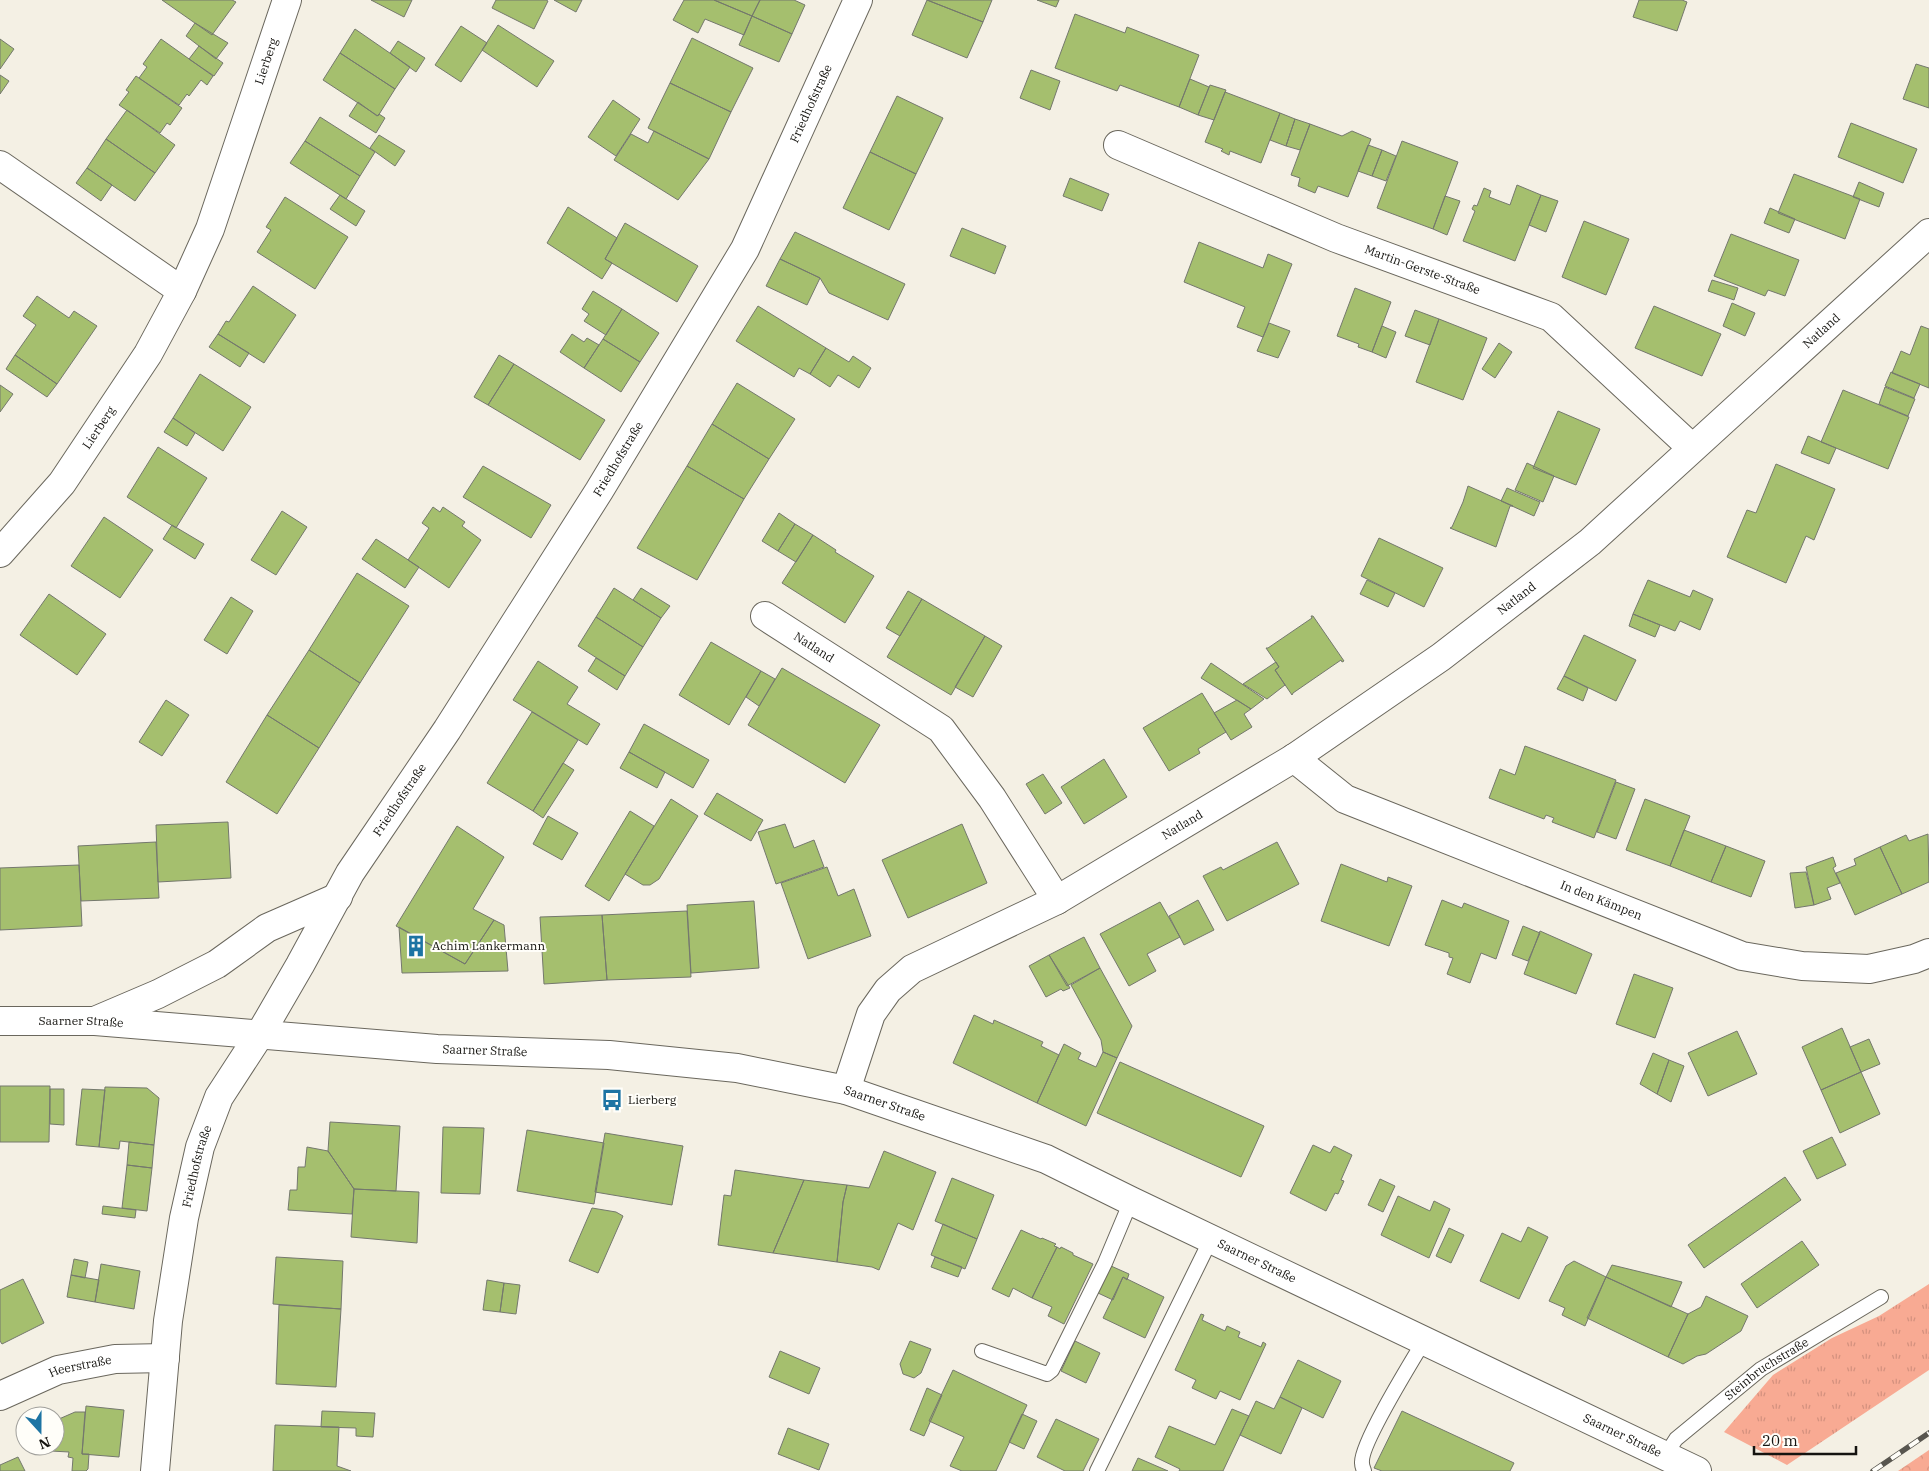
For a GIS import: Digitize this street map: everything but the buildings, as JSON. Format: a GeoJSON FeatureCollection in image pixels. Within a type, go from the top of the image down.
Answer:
{"type":"FeatureCollection","features":[{"type":"Feature","properties":{"kind":"street","name":"Lierberg"},"geometry":{"type":"LineString","coordinates":[[0,553],[62,483],[148,354],[182,291],[210,229],[287,0]]}},
{"type":"Feature","properties":{"kind":"street","name":"Friedhofstraße"},"geometry":{"type":"LineString","coordinates":[[155,1471],[168,1321],[184,1218],[200,1147],[219,1097],[260,1034],[338,897],[350,872],[447,730],[599,491],[746,249],[858,0]]}},
{"type":"Feature","properties":{"kind":"street","name":"Martin-Gerste-Straße"},"geometry":{"type":"LineString","coordinates":[[1118,146],[1336,238],[1551,317],[1692,448]]}},
{"type":"Feature","properties":{"kind":"street"},"geometry":{"type":"LineString","coordinates":[[0,165],[182,291]]}},
{"type":"Feature","properties":{"kind":"street","name":"Natland"},"geometry":{"type":"LineString","coordinates":[[846,1090],[870,1014],[888,990],[912,969],[1057,900],[1294,758],[1441,657],[1590,542],[1929,233]]}},
{"type":"Feature","properties":{"kind":"street","name":"Natland"},"geometry":{"type":"LineString","coordinates":[[765,616],[941,728],[992,798],[1057,900]]}},
{"type":"Feature","properties":{"kind":"street","name":"In den Kämpen"},"geometry":{"type":"LineString","coordinates":[[1294,758],[1345,799],[1742,956],[1802,966],[1870,969],[1914,959],[1929,953]]}},
{"type":"Feature","properties":{"kind":"street"},"geometry":{"type":"LineString","coordinates":[[95,1021],[158,994],[217,964],[267,928],[338,897]]}},
{"type":"Feature","properties":{"kind":"street","name":"Saarner Straße"},"geometry":{"type":"LineString","coordinates":[[0,1021],[95,1021],[437,1049],[609,1055],[738,1068],[846,1090],[1046,1159],[1680,1463]]}},
{"type":"Feature","properties":{"kind":"street","name":"Heerstraße"},"geometry":{"type":"LineString","coordinates":[[0,1396],[58,1370],[115,1359],[165,1358]]}},
{"type":"Feature","properties":{"kind":"lane"},"geometry":{"type":"LineString","coordinates":[[982,1351],[1047,1374],[1052,1370],[1104,1263],[1131,1201]]}},
{"type":"Feature","properties":{"kind":"lane"},"geometry":{"type":"LineString","coordinates":[[1097,1471],[1211,1239]]}},
{"type":"Feature","properties":{"kind":"lane","name":"Steinbruchstraße"},"geometry":{"type":"LineString","coordinates":[[1680,1463],[1676,1439],[1762,1369],[1881,1297]]}},
{"type":"Feature","properties":{"kind":"lane"},"geometry":{"type":"LineString","coordinates":[[1364,1471],[1361,1462],[1367,1446],[1396,1386],[1424,1341]]}},
{"type":"Feature","properties":{"kind":"green space"},"geometry":{"type":"Polygon","coordinates":[[[1929,1284],[1929,1370],[1787,1465],[1724,1432],[1773,1375],[1832,1338],[1879,1316],[1929,1284]]]}},
{"type":"Feature","properties":{"kind":"green space"},"geometry":{"type":"Polygon","coordinates":[[[1929,1450],[1929,1471],[1898,1471],[1929,1450]]]}},
{"type":"Feature","properties":{"kind":"railway"},"geometry":{"type":"LineString","coordinates":[[1873,1471],[1929,1433]]}},
{"type":"Feature","properties":{"kind":"place","name":"Achim Lankermann"},"geometry":{"type":"Point","coordinates":[416,946]}},
{"type":"Feature","properties":{"kind":"place","name":"Lierberg"},"geometry":{"type":"Point","coordinates":[612,1100]}}]}
